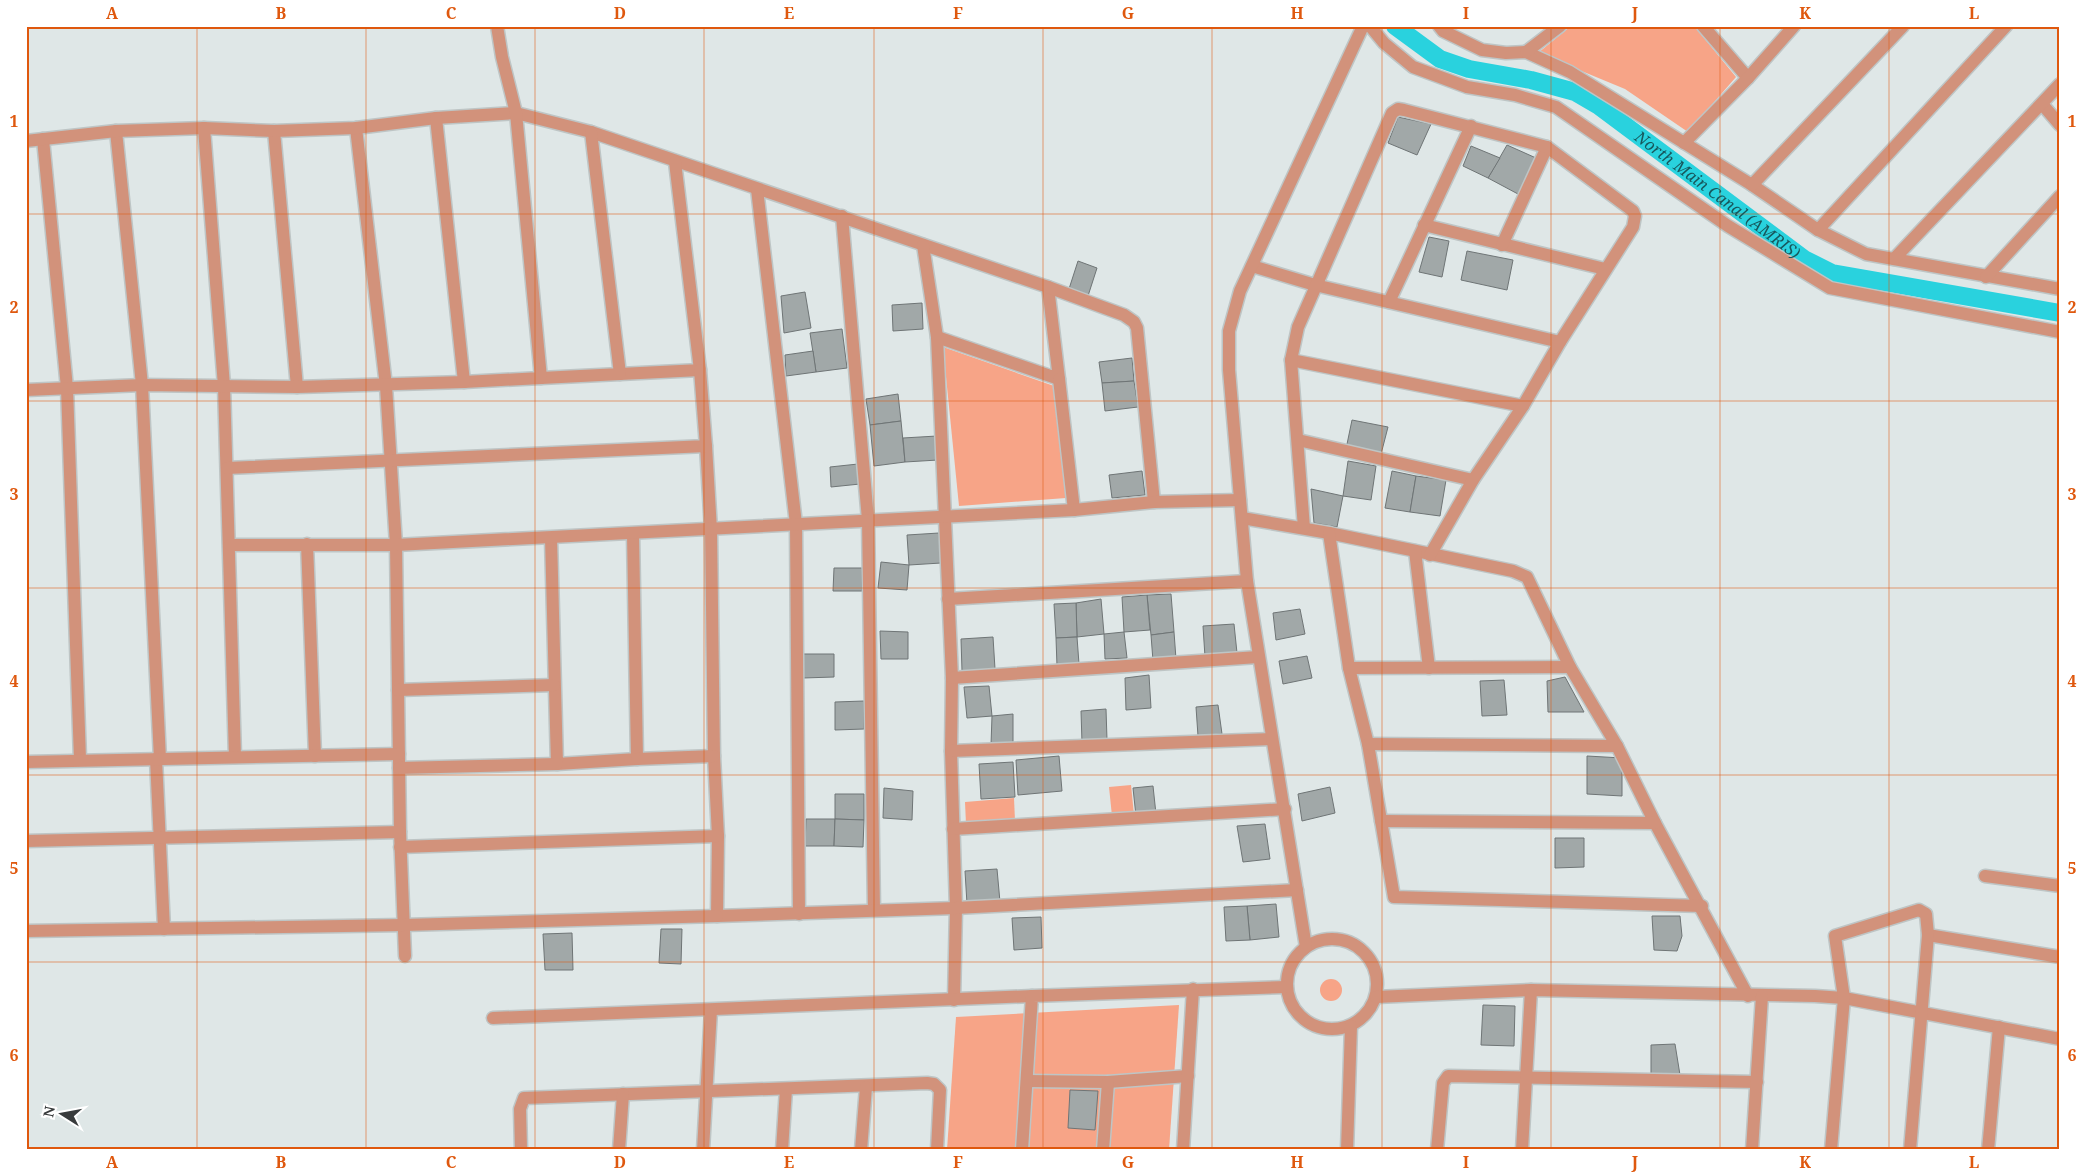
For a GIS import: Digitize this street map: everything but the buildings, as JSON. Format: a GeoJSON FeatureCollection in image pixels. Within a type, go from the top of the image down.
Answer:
{"type":"FeatureCollection","features":[{"type":"Feature","properties":{"kind":"street"},"geometry":{"type":"LineString","coordinates":[[497,26],[502,57],[516,113],[542,378]]}},
{"type":"Feature","properties":{"kind":"street"},"geometry":{"type":"LineString","coordinates":[[1306,947],[1247,581],[1229,370],[1229,331],[1240,291],[1364,26]]}},
{"type":"Feature","properties":{"kind":"street"},"geometry":{"type":"LineString","coordinates":[[1370,26],[1384,43],[1413,67],[1467,86],[1515,95],[1556,107],[1728,226],[1830,288],[2060,332]]}},
{"type":"Feature","properties":{"kind":"street"},"geometry":{"type":"LineString","coordinates":[[1439,26],[1443,31],[1482,50],[1506,53],[1526,52],[1570,72],[1752,185],[1818,230],[1866,254],[2060,289]]}},
{"type":"Feature","properties":{"kind":"street"},"geometry":{"type":"LineString","coordinates":[[1526,52],[1560,26]]}},
{"type":"Feature","properties":{"kind":"street"},"geometry":{"type":"LineString","coordinates":[[1703,26],[1748,78]]}},
{"type":"Feature","properties":{"kind":"street"},"geometry":{"type":"LineString","coordinates":[[1684,143],[1748,78],[1794,26]]}},
{"type":"Feature","properties":{"kind":"street"},"geometry":{"type":"LineString","coordinates":[[1752,185],[1903,26]]}},
{"type":"Feature","properties":{"kind":"street"},"geometry":{"type":"LineString","coordinates":[[1818,230],[2006,26]]}},
{"type":"Feature","properties":{"kind":"street"},"geometry":{"type":"LineString","coordinates":[[1894,259],[2060,84]]}},
{"type":"Feature","properties":{"kind":"street"},"geometry":{"type":"LineString","coordinates":[[2042,104],[2060,125]]}},
{"type":"Feature","properties":{"kind":"street"},"geometry":{"type":"LineString","coordinates":[[1304,528],[1291,360],[1298,328],[1315,285],[1392,113],[1398,109],[1404,110],[1472,126],[1547,147],[1634,213],[1633,227],[1560,342],[1523,406],[1473,480],[1430,555]]}},
{"type":"Feature","properties":{"kind":"street"},"geometry":{"type":"LineString","coordinates":[[26,141],[116,130],[204,128],[274,131],[356,128],[436,118],[516,113],[591,132],[675,162],[842,216],[1124,315],[1137,328],[1154,502]]}},
{"type":"Feature","properties":{"kind":"street"},"geometry":{"type":"LineString","coordinates":[[436,118],[464,382]]}},
{"type":"Feature","properties":{"kind":"street"},"geometry":{"type":"LineString","coordinates":[[1389,302],[1472,126]]}},
{"type":"Feature","properties":{"kind":"street"},"geometry":{"type":"LineString","coordinates":[[204,128],[224,386],[235,757]]}},
{"type":"Feature","properties":{"kind":"street"},"geometry":{"type":"LineString","coordinates":[[356,128],[386,386],[389,462],[396,545],[400,847],[405,956]]}},
{"type":"Feature","properties":{"kind":"street"},"geometry":{"type":"LineString","coordinates":[[116,130],[142,385],[164,929]]}},
{"type":"Feature","properties":{"kind":"street"},"geometry":{"type":"LineString","coordinates":[[274,131],[297,387]]}},
{"type":"Feature","properties":{"kind":"street"},"geometry":{"type":"LineString","coordinates":[[591,132],[620,374]]}},
{"type":"Feature","properties":{"kind":"street"},"geometry":{"type":"LineString","coordinates":[[43,139],[67,388],[80,759]]}},
{"type":"Feature","properties":{"kind":"street"},"geometry":{"type":"LineString","coordinates":[[1502,245],[1547,147]]}},
{"type":"Feature","properties":{"kind":"street"},"geometry":{"type":"LineString","coordinates":[[675,162],[700,370],[706,446],[710,530],[714,756],[718,836],[717,916]]}},
{"type":"Feature","properties":{"kind":"street"},"geometry":{"type":"LineString","coordinates":[[757,189],[796,524],[799,914]]}},
{"type":"Feature","properties":{"kind":"street"},"geometry":{"type":"LineString","coordinates":[[1986,277],[2060,196]]}},
{"type":"Feature","properties":{"kind":"street"},"geometry":{"type":"LineString","coordinates":[[842,216],[868,520],[874,910]]}},
{"type":"Feature","properties":{"kind":"street"},"geometry":{"type":"LineString","coordinates":[[1424,225],[1606,270]]}},
{"type":"Feature","properties":{"kind":"street"},"geometry":{"type":"LineString","coordinates":[[922,245],[937,337],[952,678],[951,751],[956,908],[954,1000]]}},
{"type":"Feature","properties":{"kind":"street"},"geometry":{"type":"LineString","coordinates":[[1252,266],[1315,285],[1560,342]]}},
{"type":"Feature","properties":{"kind":"street"},"geometry":{"type":"LineString","coordinates":[[1048,287],[1074,510]]}},
{"type":"Feature","properties":{"kind":"street"},"geometry":{"type":"LineString","coordinates":[[937,337],[1059,379]]}},
{"type":"Feature","properties":{"kind":"street"},"geometry":{"type":"LineString","coordinates":[[1291,360],[1523,406]]}},
{"type":"Feature","properties":{"kind":"street"},"geometry":{"type":"LineString","coordinates":[[26,390],[142,385],[386,386],[700,370]]}},
{"type":"Feature","properties":{"kind":"street"},"geometry":{"type":"LineString","coordinates":[[1298,440],[1473,480]]}},
{"type":"Feature","properties":{"kind":"street"},"geometry":{"type":"LineString","coordinates":[[227,468],[706,446]]}},
{"type":"Feature","properties":{"kind":"street"},"geometry":{"type":"LineString","coordinates":[[230,545],[396,545],[1074,510],[1154,502],[1240,500]]}},
{"type":"Feature","properties":{"kind":"street"},"geometry":{"type":"LineString","coordinates":[[1242,518],[1304,528],[1513,571],[1527,577],[1570,667],[1617,746],[1655,823],[1702,906],[1748,996]]}},
{"type":"Feature","properties":{"kind":"street"},"geometry":{"type":"LineString","coordinates":[[1329,533],[1349,668],[1368,744],[1394,897],[1702,906]]}},
{"type":"Feature","properties":{"kind":"street"},"geometry":{"type":"LineString","coordinates":[[633,534],[638,759]]}},
{"type":"Feature","properties":{"kind":"street"},"geometry":{"type":"LineString","coordinates":[[551,538],[557,764]]}},
{"type":"Feature","properties":{"kind":"street"},"geometry":{"type":"LineString","coordinates":[[307,544],[315,756]]}},
{"type":"Feature","properties":{"kind":"street"},"geometry":{"type":"LineString","coordinates":[[1415,552],[1429,668]]}},
{"type":"Feature","properties":{"kind":"street"},"geometry":{"type":"LineString","coordinates":[[948,599],[1247,581]]}},
{"type":"Feature","properties":{"kind":"street"},"geometry":{"type":"LineString","coordinates":[[952,678],[1258,657]]}},
{"type":"Feature","properties":{"kind":"street"},"geometry":{"type":"LineString","coordinates":[[1349,668],[1570,667]]}},
{"type":"Feature","properties":{"kind":"street"},"geometry":{"type":"LineString","coordinates":[[398,690],[554,685]]}},
{"type":"Feature","properties":{"kind":"street"},"geometry":{"type":"LineString","coordinates":[[951,751],[1272,739]]}},
{"type":"Feature","properties":{"kind":"street"},"geometry":{"type":"LineString","coordinates":[[1368,744],[1617,746]]}},
{"type":"Feature","properties":{"kind":"street"},"geometry":{"type":"LineString","coordinates":[[26,762],[80,759],[398,754]]}},
{"type":"Feature","properties":{"kind":"street"},"geometry":{"type":"LineString","coordinates":[[399,768],[557,764],[714,756]]}},
{"type":"Feature","properties":{"kind":"street"},"geometry":{"type":"LineString","coordinates":[[954,829],[1285,809]]}},
{"type":"Feature","properties":{"kind":"street"},"geometry":{"type":"LineString","coordinates":[[1381,821],[1655,823]]}},
{"type":"Feature","properties":{"kind":"street"},"geometry":{"type":"LineString","coordinates":[[26,842],[400,832]]}},
{"type":"Feature","properties":{"kind":"street"},"geometry":{"type":"LineString","coordinates":[[400,847],[718,836]]}},
{"type":"Feature","properties":{"kind":"street"},"geometry":{"type":"LineString","coordinates":[[1985,876],[2060,886]]}},
{"type":"Feature","properties":{"kind":"street"},"geometry":{"type":"LineString","coordinates":[[26,931],[404,925],[799,914],[956,908],[1297,890]]}},
{"type":"Feature","properties":{"kind":"street"},"geometry":{"type":"LineString","coordinates":[[1831,1150],[1844,998],[1835,936],[1918,910],[1926,914],[1928,935],[1910,1150]]}},
{"type":"Feature","properties":{"kind":"street"},"geometry":{"type":"LineString","coordinates":[[1928,935],[2060,957]]}},
{"type":"Feature","properties":{"kind":"street"},"geometry":{"type":"LineString","coordinates":[[1336,938],[1350,942],[1363,950],[1372,961],[1377,976],[1376,997],[1364,1017],[1351,1026],[1339,1030],[1323,1030],[1312,1026],[1299,1016],[1290,1003],[1286,987],[1290,965],[1306,947],[1320,940],[1336,938]]}},
{"type":"Feature","properties":{"kind":"street"},"geometry":{"type":"LineString","coordinates":[[492,1018],[1193,989],[1286,987]]}},
{"type":"Feature","properties":{"kind":"street"},"geometry":{"type":"LineString","coordinates":[[1183,1150],[1193,989]]}},
{"type":"Feature","properties":{"kind":"street"},"geometry":{"type":"LineString","coordinates":[[1376,997],[1531,990],[1844,998],[2060,1039]]}},
{"type":"Feature","properties":{"kind":"street"},"geometry":{"type":"LineString","coordinates":[[1522,1150],[1531,990]]}},
{"type":"Feature","properties":{"kind":"street"},"geometry":{"type":"LineString","coordinates":[[1022,1150],[1032,996]]}},
{"type":"Feature","properties":{"kind":"street"},"geometry":{"type":"LineString","coordinates":[[1752,1150],[1762,996]]}},
{"type":"Feature","properties":{"kind":"street"},"geometry":{"type":"LineString","coordinates":[[703,1150],[708,1091],[711,1010]]}},
{"type":"Feature","properties":{"kind":"street"},"geometry":{"type":"LineString","coordinates":[[1347,1150],[1351,1026]]}},
{"type":"Feature","properties":{"kind":"street"},"geometry":{"type":"LineString","coordinates":[[1988,1150],[2000,1027]]}},
{"type":"Feature","properties":{"kind":"street"},"geometry":{"type":"LineString","coordinates":[[1027,1081],[1108,1082],[1188,1076]]}},
{"type":"Feature","properties":{"kind":"street"},"geometry":{"type":"LineString","coordinates":[[1437,1150],[1443,1083],[1448,1076],[1527,1076],[1757,1082]]}},
{"type":"Feature","properties":{"kind":"street"},"geometry":{"type":"LineString","coordinates":[[1103,1150],[1108,1082]]}},
{"type":"Feature","properties":{"kind":"street"},"geometry":{"type":"LineString","coordinates":[[521,1150],[520,1109],[524,1098],[866,1087],[927,1083],[938,1086],[941,1096],[937,1150]]}},
{"type":"Feature","properties":{"kind":"street"},"geometry":{"type":"LineString","coordinates":[[861,1150],[866,1087]]}},
{"type":"Feature","properties":{"kind":"street"},"geometry":{"type":"LineString","coordinates":[[782,1150],[786,1089]]}},
{"type":"Feature","properties":{"kind":"street"},"geometry":{"type":"LineString","coordinates":[[619,1150],[623,1094]]}},
{"type":"Feature","properties":{"kind":"shaded area"},"geometry":{"type":"Polygon","coordinates":[[[1571,26],[1694,26],[1736,77],[1688,132],[1625,89],[1538,53],[1571,26]]]}},
{"type":"Feature","properties":{"kind":"shaded area"},"geometry":{"type":"Polygon","coordinates":[[[943,347],[1054,386],[1066,498],[959,506],[943,347]]]}},
{"type":"Feature","properties":{"kind":"shaded area"},"geometry":{"type":"Polygon","coordinates":[[[1131,785],[1134,815],[1112,816],[1109,787],[1131,785]]]}},
{"type":"Feature","properties":{"kind":"shaded area"},"geometry":{"type":"Polygon","coordinates":[[[1014,798],[1015,821],[966,824],[965,802],[1014,798]]]}},
{"type":"Feature","properties":{"kind":"shaded area"},"geometry":{"type":"Polygon","coordinates":[[[1331,979],[1339,982],[1342,990],[1339,998],[1331,1001],[1323,998],[1320,990],[1323,982],[1331,979]]]}},
{"type":"Feature","properties":{"kind":"shaded area"},"geometry":{"type":"Polygon","coordinates":[[[1179,1005],[1169,1150],[947,1150],[956,1017],[1179,1005]]]}},
{"type":"Feature","properties":{"kind":"waterway","name":"North Main Canal (AMRIS)"},"geometry":{"type":"LineString","coordinates":[[1395,26],[1440,59],[1469,69],[1531,80],[1575,92],[1599,106],[1804,259],[1832,273],[2060,313]]}}]}
